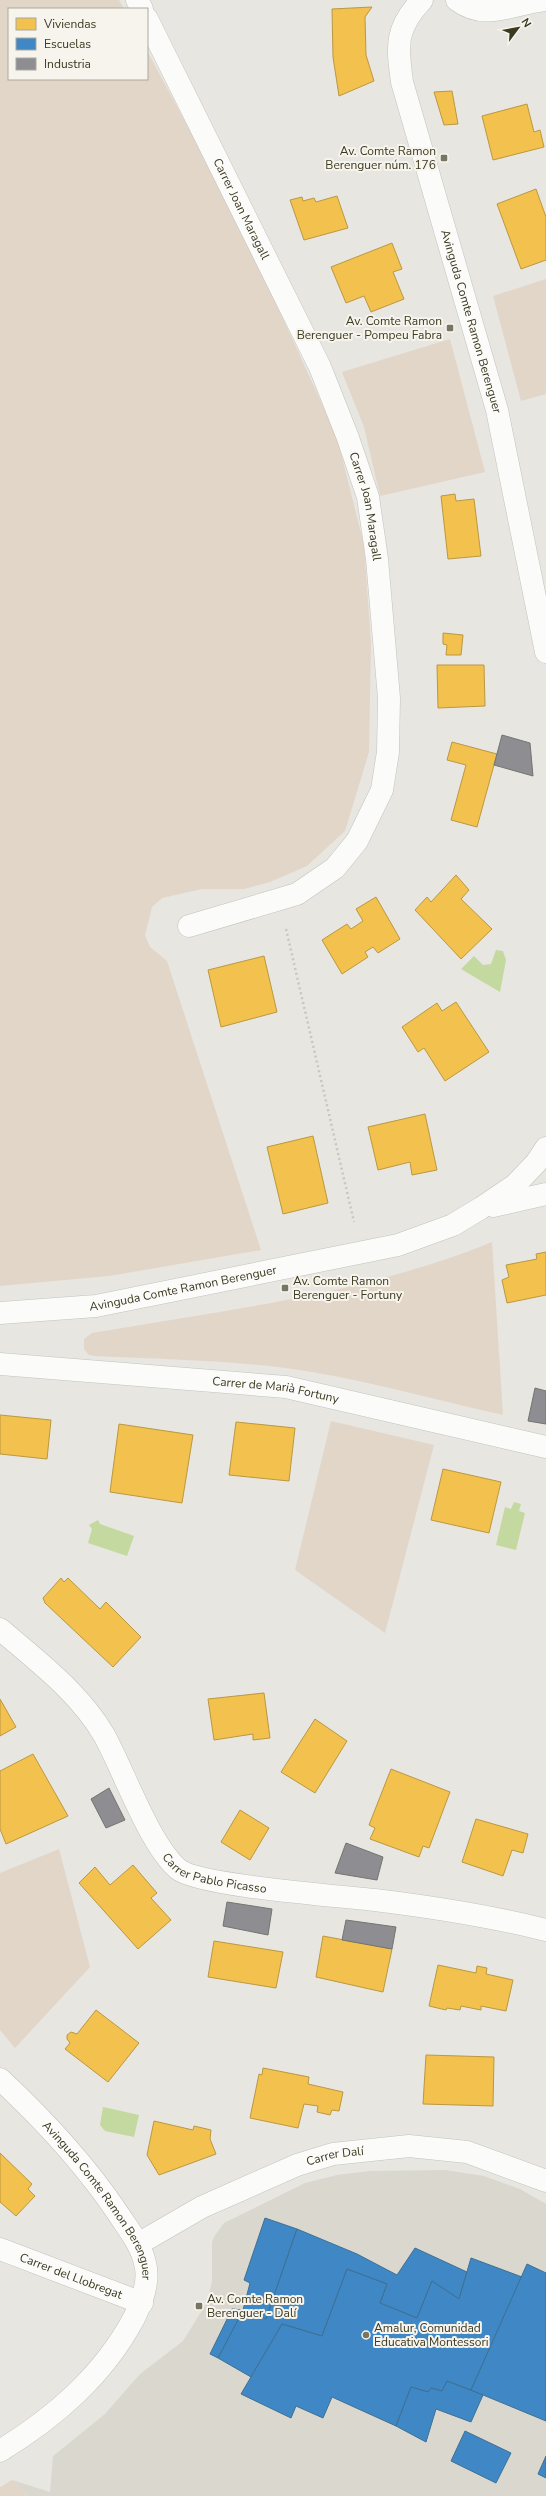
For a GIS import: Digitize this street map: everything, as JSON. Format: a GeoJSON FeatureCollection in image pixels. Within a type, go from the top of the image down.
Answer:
{"type":"FeatureCollection","features":[{"type":"Feature","properties":{"kind":"street","name":"Avinguda Comte Ramon Berenguer"},"geometry":{"type":"LineString","coordinates":[[422,0],[407,17],[399,34],[398,54],[402,82],[497,410],[546,652]]}},
{"type":"Feature","properties":{"kind":"street"},"geometry":{"type":"LineString","coordinates":[[457,0],[467,8],[486,12],[527,2],[546,0]]}},
{"type":"Feature","properties":{"kind":"street","name":"Carrer Joan Maragall"},"geometry":{"type":"LineString","coordinates":[[148,21],[320,367],[348,438],[368,497],[383,614],[389,698],[388,752],[382,790],[357,841],[335,868],[297,894],[189,926]]}},
{"type":"Feature","properties":{"kind":"street","name":"Avinguda Comte Ramon Berenguer"},"geometry":{"type":"LineString","coordinates":[[0,1313],[104,1305],[398,1245],[453,1225],[481,1208],[515,1185],[536,1163],[546,1148]]}},
{"type":"Feature","properties":{"kind":"street"},"geometry":{"type":"LineString","coordinates":[[481,1208],[546,1194]]}},
{"type":"Feature","properties":{"kind":"street","name":"Carrer de Marià Fortuny"},"geometry":{"type":"LineString","coordinates":[[0,1364],[286,1387],[546,1447]]}},
{"type":"Feature","properties":{"kind":"street","name":"Carrer Pablo Picasso"},"geometry":{"type":"LineString","coordinates":[[0,1629],[67,1687],[103,1734],[158,1843],[179,1870],[210,1880],[377,1900],[498,1919],[546,1930]]}},
{"type":"Feature","properties":{"kind":"street","name":"Avinguda Comte Ramon Berenguer"},"geometry":{"type":"LineString","coordinates":[[0,2079],[48,2124],[106,2196],[138,2244],[146,2264],[146,2282],[142,2303],[124,2337],[103,2366],[66,2404],[34,2430],[0,2451]]}},
{"type":"Feature","properties":{"kind":"street","name":"Carrer Dalí"},"geometry":{"type":"LineString","coordinates":[[138,2244],[202,2207],[297,2165],[333,2154],[409,2146],[467,2152],[546,2181]]}},
{"type":"Feature","properties":{"kind":"street","name":"Carrer del Llobregat"},"geometry":{"type":"LineString","coordinates":[[0,2249],[142,2303]]}},
{"type":"Feature","properties":{"kind":"path"},"geometry":{"type":"LineString","coordinates":[[279,899],[361,1253]]}},
{"type":"Feature","properties":{"kind":"shaded area"},"geometry":{"type":"Polygon","coordinates":[[[0,0],[119,0],[123,8],[8,8],[8,80],[148,80],[148,53],[212,171],[270,290],[337,437],[364,545],[371,644],[369,752],[345,831],[307,866],[270,882],[244,889],[202,889],[162,898],[152,907],[145,935],[150,947],[167,961],[261,1250],[109,1276],[0,1286],[0,0]]]}},
{"type":"Feature","properties":{"kind":"shaded area"},"geometry":{"type":"Polygon","coordinates":[[[546,279],[546,394],[521,401],[493,296],[546,279]]]}},
{"type":"Feature","properties":{"kind":"shaded area"},"geometry":{"type":"Polygon","coordinates":[[[450,339],[485,472],[380,496],[364,427],[342,372],[450,339]]]}},
{"type":"Feature","properties":{"kind":"shaded area"},"geometry":{"type":"Polygon","coordinates":[[[496,950],[503,951],[506,960],[500,992],[461,969],[474,956],[483,965],[491,964],[496,950]]]}},
{"type":"Feature","properties":{"kind":"shaded area"},"geometry":{"type":"Polygon","coordinates":[[[492,1242],[503,1415],[368,1383],[313,1372],[239,1363],[95,1356],[89,1355],[84,1349],[84,1339],[92,1333],[244,1308],[345,1288],[444,1260],[492,1242]]]}},
{"type":"Feature","properties":{"kind":"shaded area"},"geometry":{"type":"Polygon","coordinates":[[[331,1421],[434,1445],[385,1633],[295,1570],[331,1421]]]}},
{"type":"Feature","properties":{"kind":"shaded area"},"geometry":{"type":"Polygon","coordinates":[[[514,1502],[521,1504],[519,1511],[525,1513],[516,1550],[496,1545],[505,1507],[511,1509],[514,1502]]]}},
{"type":"Feature","properties":{"kind":"shaded area"},"geometry":{"type":"Polygon","coordinates":[[[98,1520],[100,1524],[134,1536],[127,1556],[88,1543],[92,1529],[89,1525],[98,1520]]]}},
{"type":"Feature","properties":{"kind":"shaded area"},"geometry":{"type":"Polygon","coordinates":[[[59,1849],[90,1967],[15,2048],[0,2030],[0,1873],[59,1849]]]}},
{"type":"Feature","properties":{"kind":"shaded area"},"geometry":{"type":"Polygon","coordinates":[[[103,2107],[139,2115],[134,2137],[105,2131],[100,2125],[103,2107]]]}},
{"type":"Feature","properties":{"kind":"shaded area","name":"Amalur, Comunidad Educativa Montessori"},"geometry":{"type":"Polygon","coordinates":[[[445,2170],[484,2176],[520,2189],[546,2204],[546,2496],[27,2496],[12,2480],[50,2492],[53,2456],[105,2414],[140,2374],[183,2341],[206,2304],[212,2282],[212,2242],[215,2235],[224,2223],[305,2183],[337,2175],[370,2171],[445,2170]]]}},
{"type":"Feature","properties":{"kind":"shaded area"},"geometry":{"type":"Polygon","coordinates":[[[12,2480],[27,2496],[0,2496],[0,2487],[12,2480]]]}},
{"type":"Feature","properties":{"kind":"building: Viviendas"},"geometry":{"type":"Polygon","coordinates":[[[372,7],[365,17],[366,55],[374,81],[339,96],[333,57],[332,9],[372,7]]]}},
{"type":"Feature","properties":{"kind":"building: Viviendas"},"geometry":{"type":"Polygon","coordinates":[[[452,91],[458,124],[444,125],[434,92],[452,91]]]}},
{"type":"Feature","properties":{"kind":"building: Viviendas"},"geometry":{"type":"Polygon","coordinates":[[[527,104],[534,132],[540,130],[544,147],[493,160],[482,116],[527,104]]]}},
{"type":"Feature","properties":{"kind":"building: Viviendas"},"geometry":{"type":"Polygon","coordinates":[[[536,189],[546,217],[546,260],[521,269],[497,204],[536,189]]]}},
{"type":"Feature","properties":{"kind":"building: Viviendas"},"geometry":{"type":"Polygon","coordinates":[[[337,196],[348,228],[304,240],[290,200],[302,197],[303,201],[314,198],[316,202],[337,196]]]}},
{"type":"Feature","properties":{"kind":"building: Viviendas"},"geometry":{"type":"Polygon","coordinates":[[[392,243],[402,269],[393,272],[404,299],[371,312],[364,296],[346,303],[331,267],[392,243]]]}},
{"type":"Feature","properties":{"kind":"building: Viviendas"},"geometry":{"type":"Polygon","coordinates":[[[455,494],[456,501],[474,499],[481,556],[448,559],[441,496],[455,494]]]}},
{"type":"Feature","properties":{"kind":"building: Viviendas"},"geometry":{"type":"Polygon","coordinates":[[[443,633],[463,635],[461,655],[446,655],[447,645],[443,644],[443,633]]]}},
{"type":"Feature","properties":{"kind":"building: Viviendas"},"geometry":{"type":"Polygon","coordinates":[[[437,665],[484,665],[485,706],[438,708],[437,665]]]}},
{"type":"Feature","properties":{"kind":"building: Viviendas"},"geometry":{"type":"Polygon","coordinates":[[[452,742],[497,754],[477,827],[451,820],[466,765],[447,760],[452,742]]]}},
{"type":"Feature","properties":{"kind":"building: Viviendas"},"geometry":{"type":"Polygon","coordinates":[[[456,875],[469,890],[461,899],[492,929],[461,959],[415,910],[427,897],[431,902],[456,875]]]}},
{"type":"Feature","properties":{"kind":"building: Viviendas"},"geometry":{"type":"Polygon","coordinates":[[[376,897],[400,939],[378,953],[373,947],[365,952],[368,957],[342,974],[322,940],[347,924],[351,929],[363,921],[356,909],[376,897]]]}},
{"type":"Feature","properties":{"kind":"building: Viviendas"},"geometry":{"type":"Polygon","coordinates":[[[264,956],[277,1012],[221,1027],[208,970],[264,956]]]}},
{"type":"Feature","properties":{"kind":"building: Viviendas"},"geometry":{"type":"Polygon","coordinates":[[[456,1002],[489,1052],[445,1081],[424,1048],[418,1052],[402,1027],[437,1003],[442,1011],[456,1002]]]}},
{"type":"Feature","properties":{"kind":"building: Viviendas"},"geometry":{"type":"Polygon","coordinates":[[[425,1114],[437,1170],[412,1175],[410,1162],[378,1170],[368,1127],[425,1114]]]}},
{"type":"Feature","properties":{"kind":"building: Viviendas"},"geometry":{"type":"Polygon","coordinates":[[[313,1136],[328,1203],[283,1214],[267,1147],[313,1136]]]}},
{"type":"Feature","properties":{"kind":"building: Viviendas"},"geometry":{"type":"Polygon","coordinates":[[[546,1252],[546,1295],[507,1303],[502,1280],[509,1277],[506,1265],[537,1259],[536,1254],[546,1252]]]}},
{"type":"Feature","properties":{"kind":"building: Viviendas"},"geometry":{"type":"Polygon","coordinates":[[[0,1415],[51,1420],[47,1459],[0,1454],[0,1415]]]}},
{"type":"Feature","properties":{"kind":"building: Viviendas"},"geometry":{"type":"Polygon","coordinates":[[[236,1422],[295,1428],[289,1481],[229,1475],[236,1422]]]}},
{"type":"Feature","properties":{"kind":"building: Viviendas"},"geometry":{"type":"Polygon","coordinates":[[[119,1424],[193,1435],[182,1503],[110,1492],[119,1424]]]}},
{"type":"Feature","properties":{"kind":"building: Viviendas"},"geometry":{"type":"Polygon","coordinates":[[[443,1469],[501,1482],[489,1533],[431,1520],[443,1469]]]}},
{"type":"Feature","properties":{"kind":"building: Viviendas"},"geometry":{"type":"Polygon","coordinates":[[[61,1578],[64,1582],[68,1578],[100,1609],[106,1602],[141,1637],[113,1667],[45,1603],[43,1598],[61,1578]]]}},
{"type":"Feature","properties":{"kind":"building: Viviendas"},"geometry":{"type":"Polygon","coordinates":[[[264,1693],[270,1738],[253,1740],[253,1734],[214,1740],[208,1699],[264,1693]]]}},
{"type":"Feature","properties":{"kind":"building: Viviendas"},"geometry":{"type":"Polygon","coordinates":[[[0,1699],[16,1727],[0,1736],[0,1699]]]}},
{"type":"Feature","properties":{"kind":"building: Viviendas"},"geometry":{"type":"Polygon","coordinates":[[[315,1719],[347,1741],[315,1793],[281,1772],[315,1719]]]}},
{"type":"Feature","properties":{"kind":"building: Viviendas"},"geometry":{"type":"Polygon","coordinates":[[[33,1754],[68,1816],[6,1844],[0,1829],[0,1771],[33,1754]]]}},
{"type":"Feature","properties":{"kind":"building: Viviendas"},"geometry":{"type":"Polygon","coordinates":[[[391,1769],[450,1792],[429,1848],[423,1846],[419,1857],[370,1839],[375,1828],[369,1825],[391,1769]]]}},
{"type":"Feature","properties":{"kind":"building: Viviendas"},"geometry":{"type":"Polygon","coordinates":[[[240,1810],[269,1828],[250,1860],[221,1842],[240,1810]]]}},
{"type":"Feature","properties":{"kind":"building: Viviendas"},"geometry":{"type":"Polygon","coordinates":[[[476,1819],[528,1834],[523,1853],[512,1850],[503,1876],[462,1862],[476,1819]]]}},
{"type":"Feature","properties":{"kind":"building: Viviendas"},"geometry":{"type":"Polygon","coordinates":[[[133,1865],[157,1893],[151,1898],[171,1920],[138,1949],[79,1883],[95,1867],[110,1885],[133,1865]]]}},
{"type":"Feature","properties":{"kind":"building: Viviendas"},"geometry":{"type":"Polygon","coordinates":[[[323,1936],[392,1949],[383,1992],[316,1977],[323,1936]]]}},
{"type":"Feature","properties":{"kind":"building: Viviendas"},"geometry":{"type":"Polygon","coordinates":[[[214,1941],[283,1952],[276,1988],[208,1977],[214,1941]]]}},
{"type":"Feature","properties":{"kind":"building: Viviendas"},"geometry":{"type":"Polygon","coordinates":[[[438,1965],[476,1973],[477,1966],[487,1968],[486,1974],[513,1980],[506,2011],[481,2006],[481,2010],[461,2006],[460,2010],[447,2008],[446,2010],[429,2006],[438,1965]]]}},
{"type":"Feature","properties":{"kind":"building: Viviendas"},"geometry":{"type":"Polygon","coordinates":[[[96,2010],[139,2043],[108,2082],[65,2049],[70,2043],[67,2039],[67,2035],[71,2032],[77,2034],[96,2010]]]}},
{"type":"Feature","properties":{"kind":"building: Viviendas"},"geometry":{"type":"Polygon","coordinates":[[[426,2055],[494,2057],[493,2106],[423,2104],[426,2055]]]}},
{"type":"Feature","properties":{"kind":"building: Viviendas"},"geometry":{"type":"Polygon","coordinates":[[[263,2068],[309,2077],[308,2084],[343,2092],[339,2111],[332,2110],[330,2115],[317,2112],[318,2106],[304,2104],[298,2128],[250,2118],[259,2074],[262,2075],[263,2068]]]}},
{"type":"Feature","properties":{"kind":"building: Viviendas"},"geometry":{"type":"Polygon","coordinates":[[[154,2121],[193,2130],[194,2126],[211,2130],[210,2139],[216,2154],[159,2175],[147,2155],[154,2121]]]}},
{"type":"Feature","properties":{"kind":"building: Viviendas"},"geometry":{"type":"Polygon","coordinates":[[[0,2153],[32,2184],[28,2189],[35,2196],[16,2216],[0,2202],[0,2153]]]}},
{"type":"Feature","properties":{"kind":"building: Escuelas"},"geometry":{"type":"Polygon","coordinates":[[[265,2218],[297,2229],[266,2319],[243,2310],[250,2283],[244,2280],[265,2218]]]}},
{"type":"Feature","properties":{"kind":"building: Escuelas"},"geometry":{"type":"Polygon","coordinates":[[[297,2229],[357,2254],[397,2275],[415,2248],[467,2272],[459,2299],[432,2281],[417,2318],[380,2303],[387,2284],[347,2269],[322,2336],[282,2324],[251,2377],[218,2358],[243,2310],[266,2319],[297,2229]]]}},
{"type":"Feature","properties":{"kind":"building: Escuelas"},"geometry":{"type":"Polygon","coordinates":[[[471,2258],[522,2277],[471,2390],[447,2381],[442,2391],[431,2388],[428,2392],[411,2387],[396,2426],[332,2397],[323,2418],[296,2406],[291,2418],[241,2394],[282,2324],[322,2336],[347,2269],[387,2284],[380,2303],[417,2318],[432,2281],[459,2299],[471,2258]]]}},
{"type":"Feature","properties":{"kind":"building: Escuelas"},"geometry":{"type":"Polygon","coordinates":[[[527,2264],[546,2273],[546,2421],[471,2390],[527,2264]]]}},
{"type":"Feature","properties":{"kind":"building: Escuelas"},"geometry":{"type":"Polygon","coordinates":[[[232,2309],[243,2310],[218,2358],[210,2354],[232,2309]]]}},
{"type":"Feature","properties":{"kind":"building: Escuelas"},"geometry":{"type":"Polygon","coordinates":[[[447,2381],[483,2395],[471,2422],[436,2409],[426,2442],[396,2426],[411,2387],[428,2392],[431,2388],[442,2391],[447,2381]]]}},
{"type":"Feature","properties":{"kind":"building: Escuelas"},"geometry":{"type":"Polygon","coordinates":[[[465,2431],[511,2453],[496,2483],[451,2461],[465,2431]]]}},
{"type":"Feature","properties":{"kind":"building: Escuelas"},"geometry":{"type":"Polygon","coordinates":[[[546,2456],[546,2478],[538,2474],[546,2456]]]}},
{"type":"Feature","properties":{"kind":"building: Industria"},"geometry":{"type":"Polygon","coordinates":[[[502,735],[530,743],[533,776],[494,765],[502,735]]]}},
{"type":"Feature","properties":{"kind":"building: Industria"},"geometry":{"type":"Polygon","coordinates":[[[535,1388],[546,1391],[546,1424],[528,1421],[535,1388]]]}},
{"type":"Feature","properties":{"kind":"building: Industria"},"geometry":{"type":"Polygon","coordinates":[[[109,1788],[125,1820],[106,1828],[91,1799],[109,1788]]]}},
{"type":"Feature","properties":{"kind":"building: Industria"},"geometry":{"type":"Polygon","coordinates":[[[346,1843],[383,1857],[377,1880],[335,1873],[346,1843]]]}},
{"type":"Feature","properties":{"kind":"building: Industria"},"geometry":{"type":"Polygon","coordinates":[[[227,1902],[272,1909],[268,1935],[223,1926],[227,1902]]]}},
{"type":"Feature","properties":{"kind":"building: Industria"},"geometry":{"type":"Polygon","coordinates":[[[346,1920],[396,1927],[392,1949],[342,1940],[346,1920]]]}},
{"type":"Feature","properties":{"kind":"place","name":"Av. Comte Ramon Berenguer núm. 176"},"geometry":{"type":"Point","coordinates":[444,158]}},
{"type":"Feature","properties":{"kind":"place","name":"Av. Comte Ramon Berenguer - Pompeu Fabra"},"geometry":{"type":"Point","coordinates":[450,328]}},
{"type":"Feature","properties":{"kind":"place","name":"Av. Comte Ramon Berenguer - Fortuny"},"geometry":{"type":"Point","coordinates":[285,1288]}},
{"type":"Feature","properties":{"kind":"place","name":"Av. Comte Ramon Berenguer - Dalí"},"geometry":{"type":"Point","coordinates":[199,2306]}},
{"type":"Feature","properties":{"kind":"place","name":"Amalur, Comunidad Educativa Montessori"},"geometry":{"type":"Point","coordinates":[366,2335]}}]}
